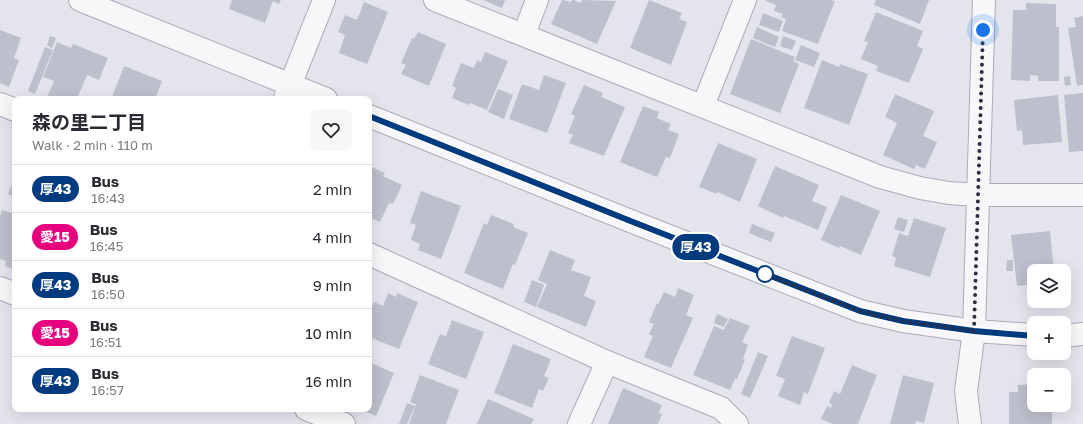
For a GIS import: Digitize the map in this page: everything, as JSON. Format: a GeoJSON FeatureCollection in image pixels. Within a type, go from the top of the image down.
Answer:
{"type":"FeatureCollection","features":[{"type":"Feature","properties":{"kind":"street"},"geometry":{"type":"LineString","coordinates":[[80,0],[288,92],[310,96]]}},
{"type":"Feature","properties":{"kind":"street"},"geometry":{"type":"LineString","coordinates":[[288,92],[324,0]]}},
{"type":"Feature","properties":{"kind":"street"},"geometry":{"type":"LineString","coordinates":[[435,0],[524,34],[880,177],[920,188],[949,193],[978,195],[1083,195]]}},
{"type":"Feature","properties":{"kind":"street"},"geometry":{"type":"LineString","coordinates":[[524,34],[537,0]]}},
{"type":"Feature","properties":{"kind":"street"},"geometry":{"type":"LineString","coordinates":[[703,106],[745,0]]}},
{"type":"Feature","properties":{"kind":"street"},"geometry":{"type":"LineString","coordinates":[[970,424],[966,391],[974,331],[984,0]]}},
{"type":"Feature","properties":{"kind":"street"},"geometry":{"type":"LineString","coordinates":[[0,104],[12,109]]}},
{"type":"Feature","properties":{"kind":"street"},"geometry":{"type":"LineString","coordinates":[[372,117],[860,311],[903,321],[974,331],[1027,335]]}},
{"type":"Feature","properties":{"kind":"street"},"geometry":{"type":"LineString","coordinates":[[372,255],[607,362],[721,408],[737,424]]}},
{"type":"Feature","properties":{"kind":"street"},"geometry":{"type":"LineString","coordinates":[[0,288],[12,293]]}},
{"type":"Feature","properties":{"kind":"street"},"geometry":{"type":"LineString","coordinates":[[1071,335],[1083,334]]}},
{"type":"Feature","properties":{"kind":"street"},"geometry":{"type":"LineString","coordinates":[[579,424],[607,362]]}},
{"type":"Feature","properties":{"kind":"street"},"geometry":{"type":"LineString","coordinates":[[314,412],[344,424]]}},
{"type":"Feature","properties":{"kind":"building"},"geometry":{"type":"Polygon","coordinates":[[[232,0],[281,0],[279,4],[273,1],[265,23],[229,9],[232,0]]]}},
{"type":"Feature","properties":{"kind":"building"},"geometry":{"type":"Polygon","coordinates":[[[483,0],[505,0],[502,8],[483,0]]]}},
{"type":"Feature","properties":{"kind":"building"},"geometry":{"type":"Polygon","coordinates":[[[562,0],[571,2],[574,0],[580,3],[582,0],[616,1],[597,44],[551,24],[562,0]]]}},
{"type":"Feature","properties":{"kind":"building"},"geometry":{"type":"Polygon","coordinates":[[[649,0],[682,13],[679,19],[687,22],[671,65],[630,48],[649,0]]]}},
{"type":"Feature","properties":{"kind":"building"},"geometry":{"type":"Polygon","coordinates":[[[766,0],[835,1],[818,44],[782,31],[786,19],[781,17],[783,14],[774,11],[776,5],[766,0]]]}},
{"type":"Feature","properties":{"kind":"building"},"geometry":{"type":"Polygon","coordinates":[[[876,0],[929,0],[920,24],[874,5],[876,0]]]}},
{"type":"Feature","properties":{"kind":"building"},"geometry":{"type":"Polygon","coordinates":[[[364,2],[388,12],[367,64],[339,53],[345,35],[338,32],[345,15],[357,20],[364,2]]]}},
{"type":"Feature","properties":{"kind":"building"},"geometry":{"type":"Polygon","coordinates":[[[1026,3],[1056,4],[1056,27],[1059,27],[1059,81],[1038,81],[1038,76],[1030,75],[1030,81],[1011,80],[1013,10],[1026,10],[1026,3]]]}},
{"type":"Feature","properties":{"kind":"building"},"geometry":{"type":"Polygon","coordinates":[[[876,12],[923,31],[917,46],[923,49],[909,83],[876,71],[878,66],[861,59],[868,42],[864,41],[876,12]]]}},
{"type":"Feature","properties":{"kind":"building"},"geometry":{"type":"Polygon","coordinates":[[[763,13],[783,21],[779,32],[759,25],[763,13]]]}},
{"type":"Feature","properties":{"kind":"building"},"geometry":{"type":"Polygon","coordinates":[[[1083,16],[1083,85],[1077,86],[1068,28],[1076,27],[1074,18],[1083,16]]]}},
{"type":"Feature","properties":{"kind":"building"},"geometry":{"type":"Polygon","coordinates":[[[757,27],[779,37],[775,47],[753,38],[757,27]]]}},
{"type":"Feature","properties":{"kind":"building"},"geometry":{"type":"Polygon","coordinates":[[[0,30],[21,38],[14,58],[19,60],[9,87],[0,83],[0,30]]]}},
{"type":"Feature","properties":{"kind":"building"},"geometry":{"type":"Polygon","coordinates":[[[418,32],[446,44],[429,86],[401,74],[406,65],[401,63],[412,38],[414,39],[418,32]]]}},
{"type":"Feature","properties":{"kind":"building"},"geometry":{"type":"Polygon","coordinates":[[[50,36],[56,38],[52,48],[47,45],[50,36]]]}},
{"type":"Feature","properties":{"kind":"building"},"geometry":{"type":"Polygon","coordinates":[[[783,36],[796,41],[792,50],[780,46],[783,36]]]}},
{"type":"Feature","properties":{"kind":"building"},"geometry":{"type":"Polygon","coordinates":[[[751,39],[795,57],[793,61],[799,64],[780,113],[730,94],[751,39]]]}},
{"type":"Feature","properties":{"kind":"building"},"geometry":{"type":"Polygon","coordinates":[[[57,42],[71,48],[73,44],[108,58],[99,80],[87,75],[78,96],[47,96],[54,81],[43,77],[57,42]]]}},
{"type":"Feature","properties":{"kind":"building"},"geometry":{"type":"Polygon","coordinates":[[[801,45],[820,53],[814,67],[795,60],[801,45]]]}},
{"type":"Feature","properties":{"kind":"building"},"geometry":{"type":"Polygon","coordinates":[[[45,47],[53,50],[35,94],[28,91],[45,47]]]}},
{"type":"Feature","properties":{"kind":"building"},"geometry":{"type":"Polygon","coordinates":[[[485,52],[508,61],[487,110],[452,98],[456,88],[452,86],[461,63],[474,68],[477,60],[481,62],[485,52]]]}},
{"type":"Feature","properties":{"kind":"building"},"geometry":{"type":"Polygon","coordinates":[[[822,60],[839,67],[840,64],[868,74],[849,125],[804,108],[822,60]]]}},
{"type":"Feature","properties":{"kind":"building"},"geometry":{"type":"Polygon","coordinates":[[[124,66],[162,81],[156,96],[112,96],[124,66]]]}},
{"type":"Feature","properties":{"kind":"building"},"geometry":{"type":"Polygon","coordinates":[[[544,75],[566,83],[547,133],[509,119],[522,84],[539,90],[544,75]]]}},
{"type":"Feature","properties":{"kind":"building"},"geometry":{"type":"Polygon","coordinates":[[[1070,76],[1071,85],[1065,86],[1064,77],[1070,76]]]}},
{"type":"Feature","properties":{"kind":"building"},"geometry":{"type":"Polygon","coordinates":[[[584,85],[603,93],[601,97],[625,107],[604,156],[569,143],[573,135],[568,133],[575,116],[571,114],[584,85]]]}},
{"type":"Feature","properties":{"kind":"building"},"geometry":{"type":"Polygon","coordinates":[[[498,89],[513,95],[504,119],[488,112],[498,89]]]}},
{"type":"Feature","properties":{"kind":"building"},"geometry":{"type":"Polygon","coordinates":[[[1083,93],[1083,151],[1069,152],[1064,95],[1083,93]]]}},
{"type":"Feature","properties":{"kind":"building"},"geometry":{"type":"Polygon","coordinates":[[[895,94],[934,111],[923,136],[937,142],[925,169],[916,165],[914,169],[883,155],[897,123],[885,117],[895,94]]]}},
{"type":"Feature","properties":{"kind":"building"},"geometry":{"type":"Polygon","coordinates":[[[1058,95],[1062,142],[1023,145],[1022,130],[1017,131],[1014,100],[1058,95]]]}},
{"type":"Feature","properties":{"kind":"building"},"geometry":{"type":"Polygon","coordinates":[[[643,106],[659,112],[657,118],[671,124],[668,130],[679,134],[670,158],[666,157],[657,177],[620,162],[643,106]]]}},
{"type":"Feature","properties":{"kind":"building"},"geometry":{"type":"Polygon","coordinates":[[[718,143],[757,159],[740,202],[717,192],[717,194],[699,187],[718,143]]]}},
{"type":"Feature","properties":{"kind":"building"},"geometry":{"type":"Polygon","coordinates":[[[775,166],[819,185],[812,201],[827,207],[818,230],[784,216],[783,218],[758,206],[775,166]]]}},
{"type":"Feature","properties":{"kind":"building"},"geometry":{"type":"Polygon","coordinates":[[[372,167],[385,173],[383,176],[402,185],[393,204],[389,203],[380,222],[372,218],[372,167]]]}},
{"type":"Feature","properties":{"kind":"building"},"geometry":{"type":"Polygon","coordinates":[[[12,184],[12,196],[8,194],[12,184]]]}},
{"type":"Feature","properties":{"kind":"building"},"geometry":{"type":"Polygon","coordinates":[[[421,191],[461,206],[441,259],[418,250],[420,244],[411,240],[416,225],[410,223],[421,191]]]}},
{"type":"Feature","properties":{"kind":"building"},"geometry":{"type":"Polygon","coordinates":[[[841,195],[880,211],[861,255],[821,240],[841,195]]]}},
{"type":"Feature","properties":{"kind":"building"},"geometry":{"type":"Polygon","coordinates":[[[2,210],[12,213],[12,269],[5,266],[6,261],[0,259],[0,216],[2,210]]]}},
{"type":"Feature","properties":{"kind":"building"},"geometry":{"type":"Polygon","coordinates":[[[491,215],[514,224],[513,227],[528,233],[503,289],[464,273],[484,223],[487,225],[491,215]]]}},
{"type":"Feature","properties":{"kind":"building"},"geometry":{"type":"Polygon","coordinates":[[[898,217],[908,220],[904,232],[894,229],[898,217]]]}},
{"type":"Feature","properties":{"kind":"building"},"geometry":{"type":"Polygon","coordinates":[[[914,218],[946,228],[930,277],[894,266],[896,258],[892,256],[899,233],[908,236],[914,218]]]}},
{"type":"Feature","properties":{"kind":"building"},"geometry":{"type":"Polygon","coordinates":[[[752,224],[775,233],[771,242],[749,233],[752,224]]]}},
{"type":"Feature","properties":{"kind":"building"},"geometry":{"type":"Polygon","coordinates":[[[1050,231],[1053,264],[1027,264],[1027,285],[1017,286],[1011,235],[1050,231]]]}},
{"type":"Feature","properties":{"kind":"building"},"geometry":{"type":"Polygon","coordinates":[[[550,250],[575,260],[571,270],[591,277],[584,296],[596,301],[586,327],[537,307],[547,284],[538,280],[550,250]]]}},
{"type":"Feature","properties":{"kind":"building"},"geometry":{"type":"Polygon","coordinates":[[[1007,260],[1013,260],[1013,271],[1006,271],[1007,260]]]}},
{"type":"Feature","properties":{"kind":"building"},"geometry":{"type":"Polygon","coordinates":[[[532,280],[544,285],[536,307],[524,302],[532,280]]]}},
{"type":"Feature","properties":{"kind":"building"},"geometry":{"type":"Polygon","coordinates":[[[678,288],[694,295],[686,315],[693,318],[671,368],[644,357],[653,336],[649,334],[654,324],[649,322],[657,303],[658,305],[664,292],[675,297],[678,288]]]}},
{"type":"Feature","properties":{"kind":"building"},"geometry":{"type":"Polygon","coordinates":[[[388,293],[396,297],[397,293],[418,302],[399,349],[372,338],[372,307],[374,302],[383,306],[388,293]]]}},
{"type":"Feature","properties":{"kind":"building"},"geometry":{"type":"Polygon","coordinates":[[[717,314],[728,319],[724,327],[714,323],[717,314]]]}},
{"type":"Feature","properties":{"kind":"building"},"geometry":{"type":"Polygon","coordinates":[[[730,318],[750,326],[742,342],[748,345],[743,359],[745,360],[737,379],[735,379],[730,390],[693,375],[714,326],[724,330],[730,318]]]}},
{"type":"Feature","properties":{"kind":"building"},"geometry":{"type":"Polygon","coordinates":[[[452,320],[484,332],[466,379],[428,364],[440,334],[446,336],[452,320]]]}},
{"type":"Feature","properties":{"kind":"building"},"geometry":{"type":"Polygon","coordinates":[[[792,336],[825,348],[808,394],[804,392],[800,405],[778,396],[785,379],[776,376],[792,336]]]}},
{"type":"Feature","properties":{"kind":"building"},"geometry":{"type":"Polygon","coordinates":[[[513,344],[551,359],[544,376],[549,378],[543,391],[539,389],[532,408],[494,393],[513,344]]]}},
{"type":"Feature","properties":{"kind":"building"},"geometry":{"type":"Polygon","coordinates":[[[758,352],[768,356],[750,398],[741,394],[758,352]]]}},
{"type":"Feature","properties":{"kind":"building"},"geometry":{"type":"Polygon","coordinates":[[[372,363],[394,373],[376,416],[367,412],[372,412],[372,363]]]}},
{"type":"Feature","properties":{"kind":"building"},"geometry":{"type":"Polygon","coordinates":[[[852,365],[877,375],[858,424],[833,424],[821,419],[827,406],[831,408],[832,404],[829,403],[834,391],[840,394],[852,365]]]}},
{"type":"Feature","properties":{"kind":"building"},"geometry":{"type":"Polygon","coordinates":[[[420,375],[459,390],[446,424],[409,424],[416,404],[410,402],[420,375]]]}},
{"type":"Feature","properties":{"kind":"building"},"geometry":{"type":"Polygon","coordinates":[[[903,375],[934,383],[924,423],[916,421],[915,424],[890,424],[903,375]]]}},
{"type":"Feature","properties":{"kind":"building"},"geometry":{"type":"Polygon","coordinates":[[[1027,384],[1027,412],[1052,412],[1052,424],[1009,424],[1009,392],[1018,392],[1018,385],[1027,384]]]}},
{"type":"Feature","properties":{"kind":"building"},"geometry":{"type":"Polygon","coordinates":[[[623,388],[662,405],[659,413],[662,414],[658,424],[608,424],[623,388]]]}},
{"type":"Feature","properties":{"kind":"building"},"geometry":{"type":"Polygon","coordinates":[[[488,399],[534,419],[531,424],[477,424],[488,399]]]}},
{"type":"Feature","properties":{"kind":"building"},"geometry":{"type":"Polygon","coordinates":[[[407,403],[415,406],[407,424],[399,424],[407,403]]]}},
{"type":"Feature","properties":{"kind":"bus line","name":"厚43"},"geometry":{"type":"LineString","coordinates":[[372,117],[860,311],[903,321],[974,331],[1027,335]]}},
{"type":"Feature","properties":{"kind":"route"},"geometry":{"type":"LineString","coordinates":[[765,274],[759,272],[860,311],[903,321],[974,331],[983,30]]}}]}
